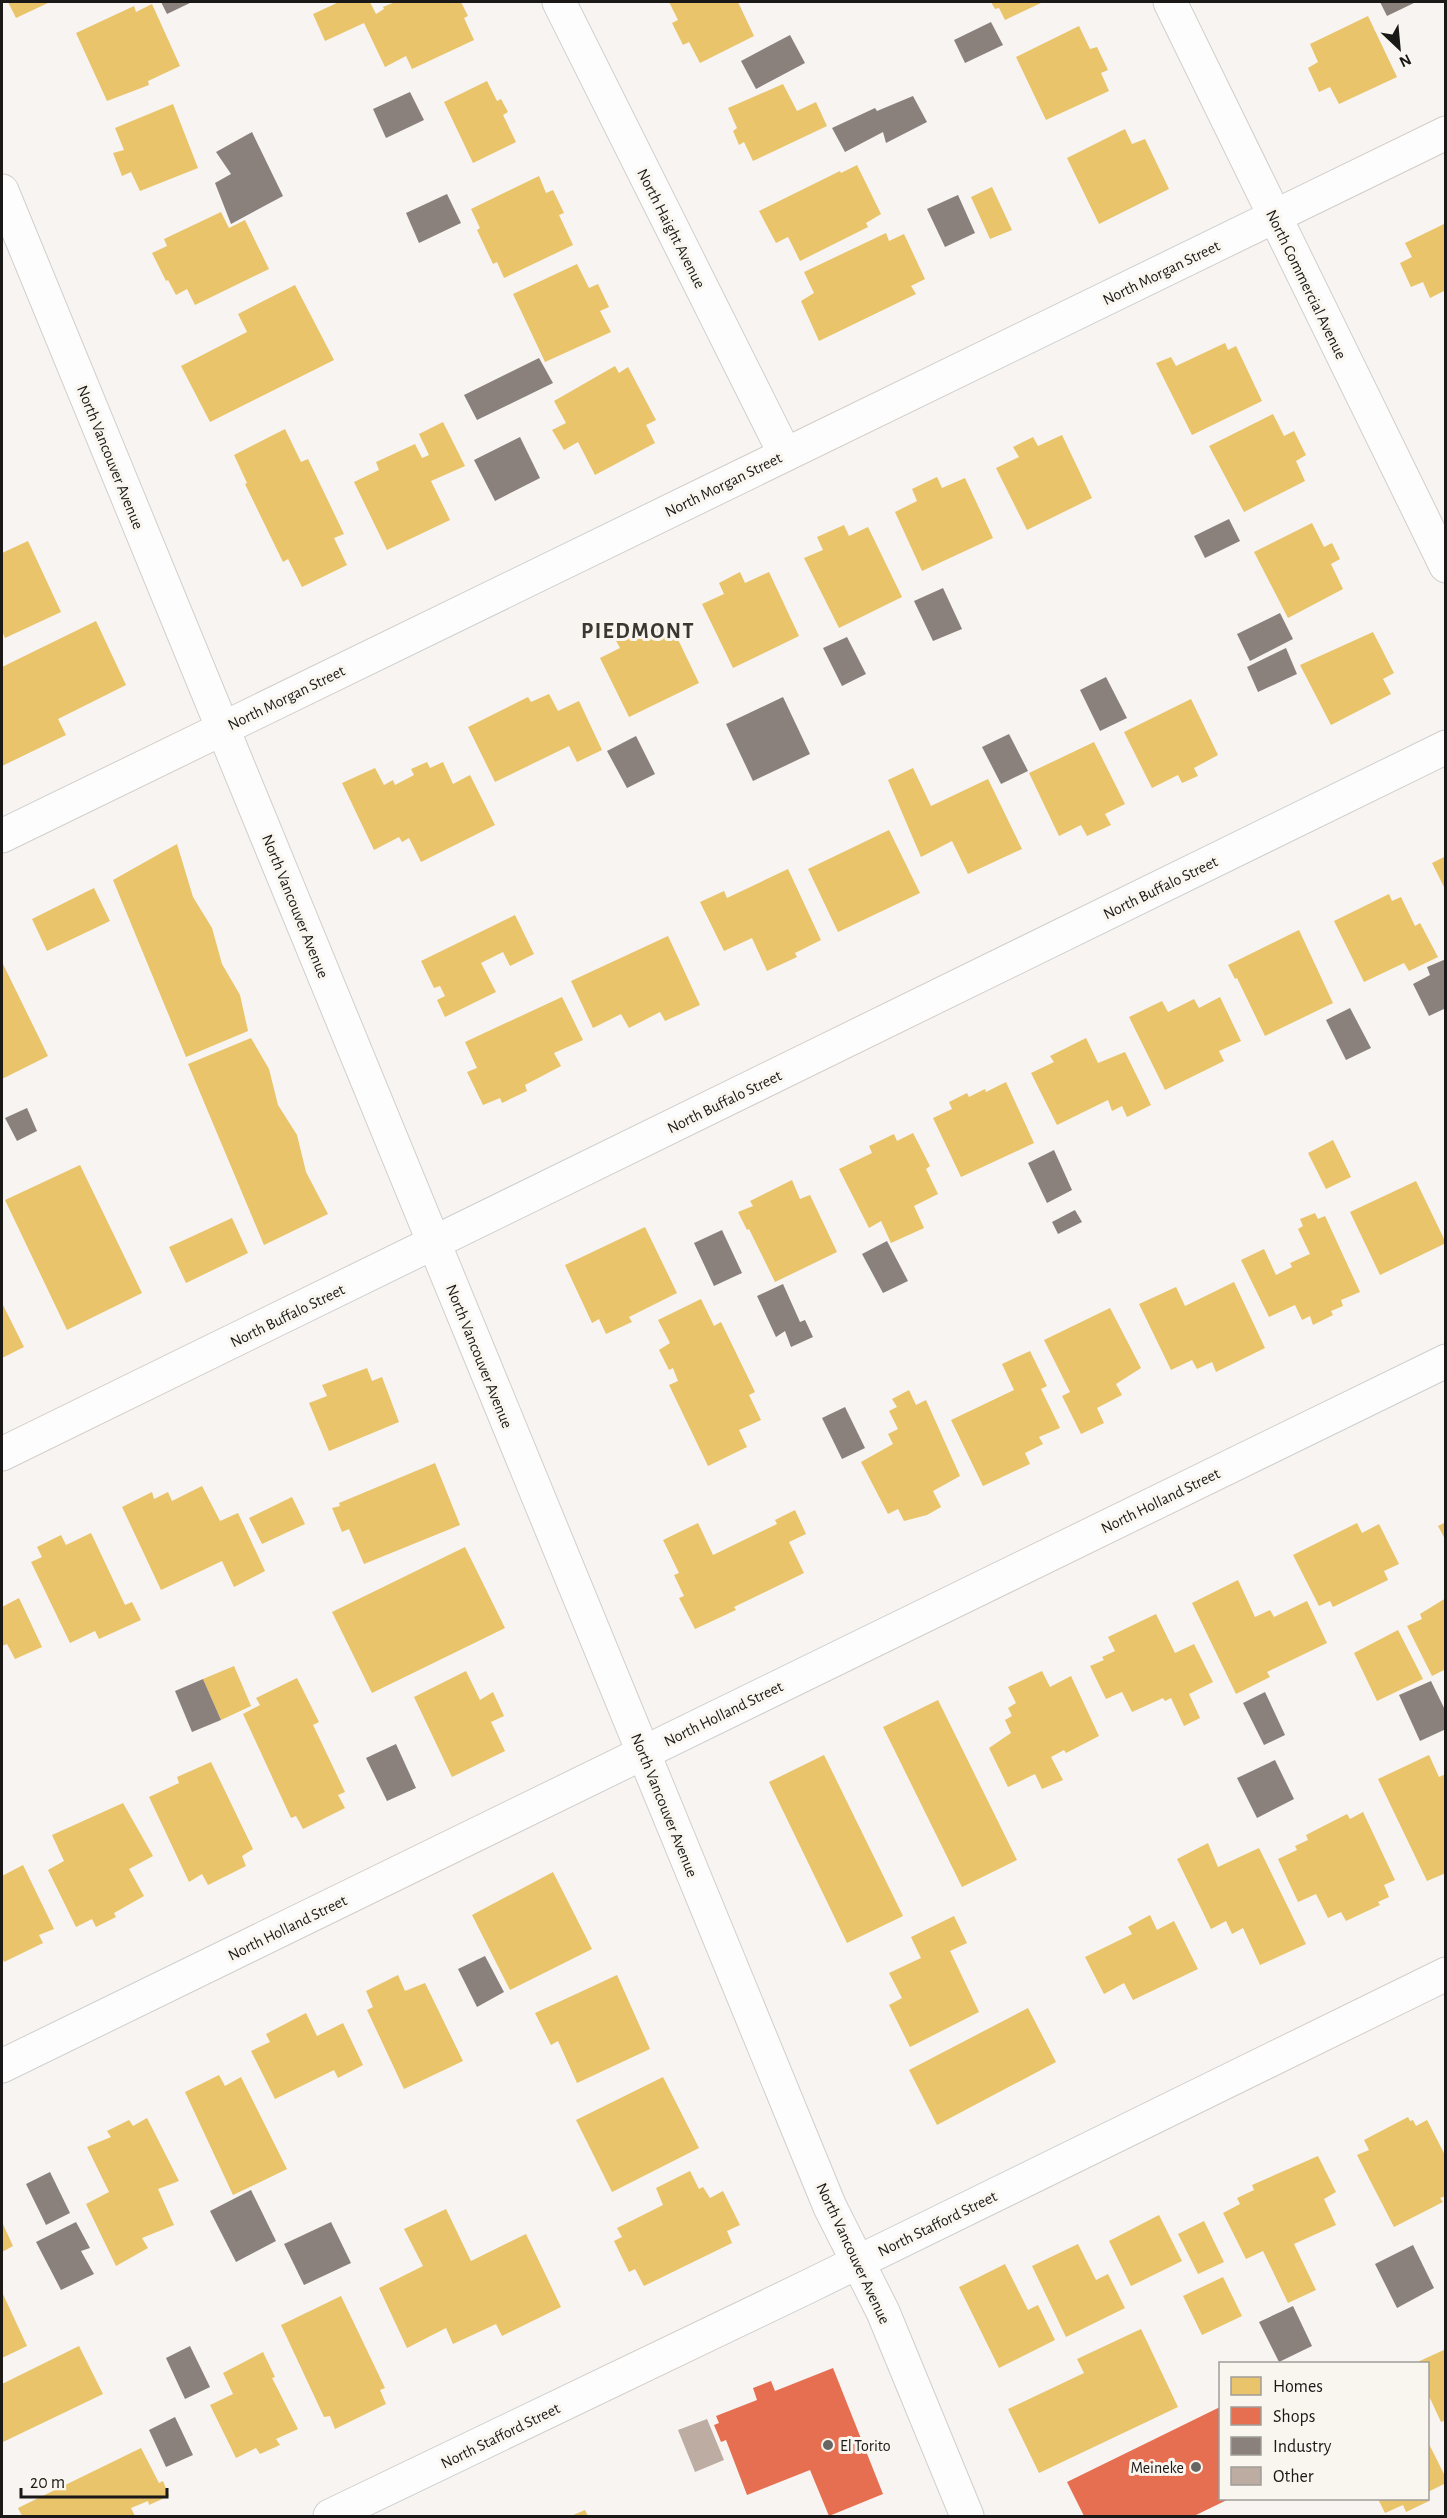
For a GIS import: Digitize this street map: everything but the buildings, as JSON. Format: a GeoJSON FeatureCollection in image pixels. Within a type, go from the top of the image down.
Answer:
{"type":"FeatureCollection","features":[{"type":"Feature","properties":{"kind":"street","name":"North Haight Avenue"},"geometry":{"type":"LineString","coordinates":[[559,2],[785,454]]}},
{"type":"Feature","properties":{"kind":"street","name":"North Commercial Avenue"},"geometry":{"type":"LineString","coordinates":[[1170,2],[1446,566]]}},
{"type":"Feature","properties":{"kind":"street","name":"North Morgan Street"},"geometry":{"type":"LineString","coordinates":[[2,836],[1446,133]]}},
{"type":"Feature","properties":{"kind":"street","name":"North Vancouver Avenue"},"geometry":{"type":"LineString","coordinates":[[2,192],[830,2207],[884,2312],[967,2517]]}},
{"type":"Feature","properties":{"kind":"street","name":"North Buffalo Street"},"geometry":{"type":"LineString","coordinates":[[2,1454],[1446,747]]}},
{"type":"Feature","properties":{"kind":"street","name":"North Holland Street"},"geometry":{"type":"LineString","coordinates":[[2,2066],[1446,1361]]}},
{"type":"Feature","properties":{"kind":"street","name":"North Stafford Street"},"geometry":{"type":"LineString","coordinates":[[330,2517],[1446,1974]]}},
{"type":"Feature","properties":{"kind":"place","name":"El Torito"},"geometry":{"type":"Point","coordinates":[828,2445]}},
{"type":"Feature","properties":{"kind":"place","name":"Meineke"},"geometry":{"type":"Point","coordinates":[1196,2467]}},
{"type":"Feature","properties":{"kind":"district","name":"PIEDMONT"},"geometry":{"type":"Point","coordinates":[638,630]}}]}
